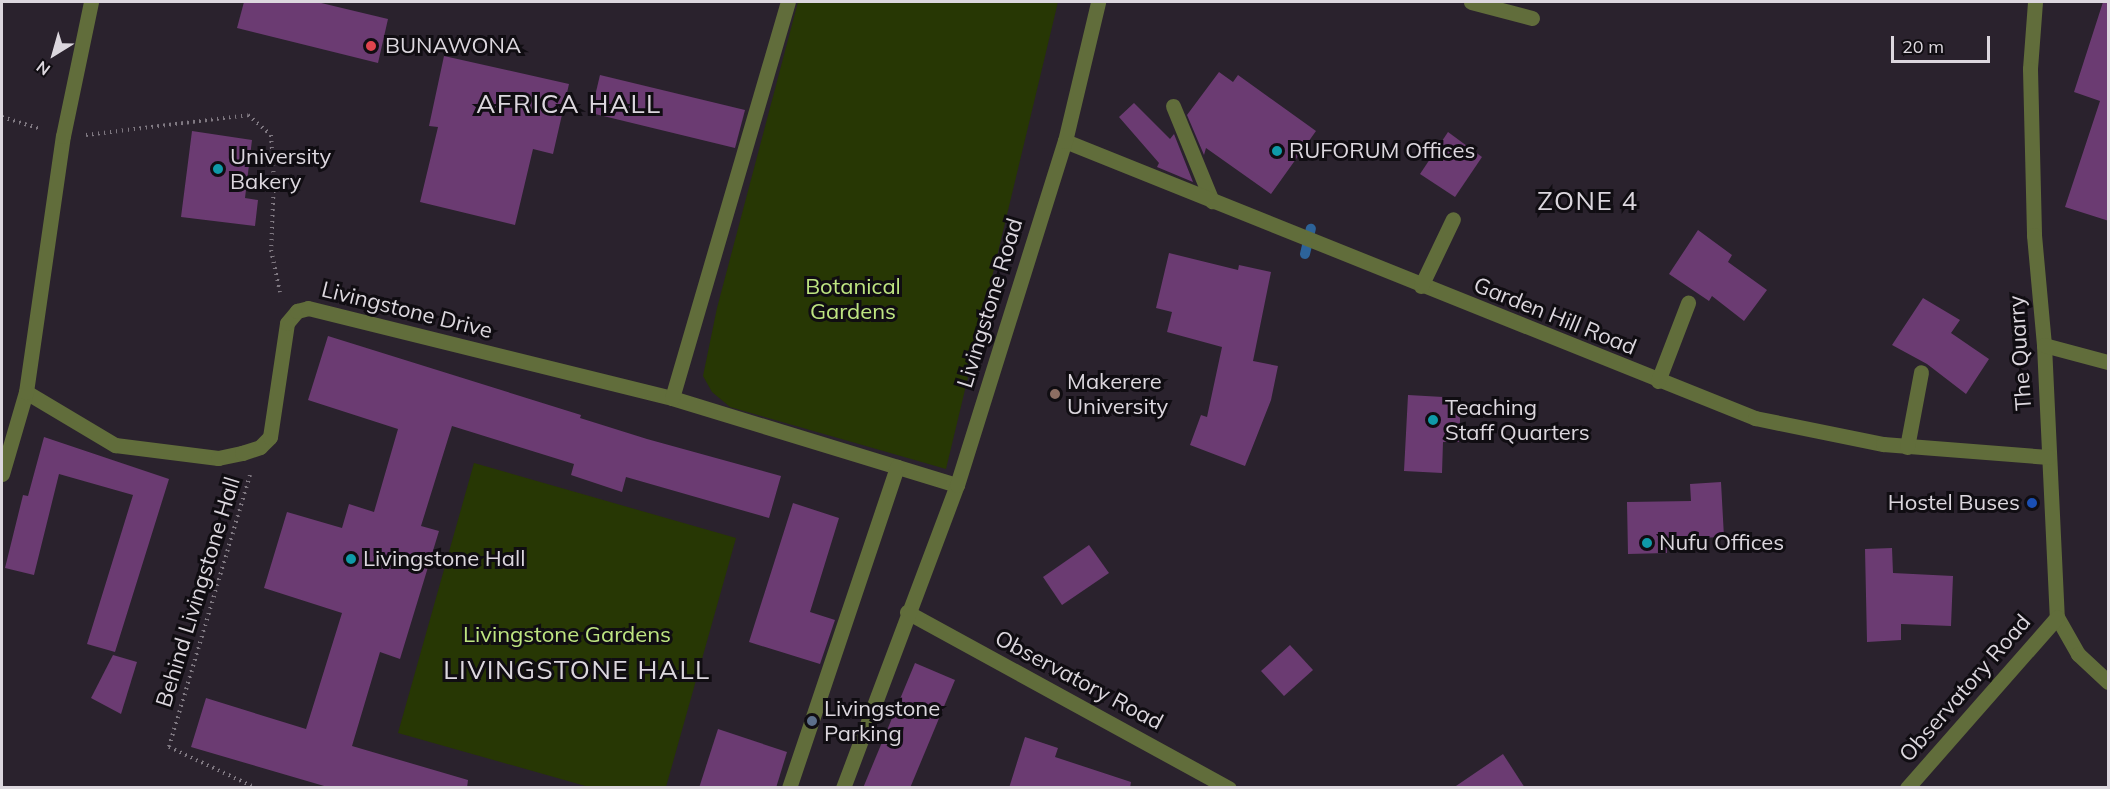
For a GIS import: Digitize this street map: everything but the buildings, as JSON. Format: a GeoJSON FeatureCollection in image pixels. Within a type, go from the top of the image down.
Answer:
{"type":"FeatureCollection","features":[{"type":"Feature","properties":{"kind":"lane"},"geometry":{"type":"LineString","coordinates":[[2,474],[26,392],[63,136],[91,2]]}},
{"type":"Feature","properties":{"kind":"lane"},"geometry":{"type":"LineString","coordinates":[[672,398],[788,2]]}},
{"type":"Feature","properties":{"kind":"lane","name":"Livingstone Road"},"geometry":{"type":"LineString","coordinates":[[843,788],[906,612],[957,485],[1065,141],[1098,2]]}},
{"type":"Feature","properties":{"kind":"lane"},"geometry":{"type":"LineString","coordinates":[[1471,2],[1532,18]]}},
{"type":"Feature","properties":{"kind":"lane","name":"The Quarry"},"geometry":{"type":"LineString","coordinates":[[2036,2],[2030,69],[2034,235],[2044,345],[2057,617],[2078,654],[2109,682]]}},
{"type":"Feature","properties":{"kind":"lane"},"geometry":{"type":"LineString","coordinates":[[1173,106],[1212,201]]}},
{"type":"Feature","properties":{"kind":"lane","name":"Garden Hill Road"},"geometry":{"type":"LineString","coordinates":[[1065,141],[1421,286],[1755,418],[1831,436],[1907,447],[2048,457]]}},
{"type":"Feature","properties":{"kind":"lane"},"geometry":{"type":"LineString","coordinates":[[1421,286],[1453,219]]}},
{"type":"Feature","properties":{"kind":"lane"},"geometry":{"type":"LineString","coordinates":[[1658,381],[1688,303]]}},
{"type":"Feature","properties":{"kind":"lane","name":"Livingstone Drive"},"geometry":{"type":"LineString","coordinates":[[287,323],[297,311],[308,308],[672,398],[957,485]]}},
{"type":"Feature","properties":{"kind":"lane"},"geometry":{"type":"LineString","coordinates":[[26,392],[115,445],[218,458],[260,447],[270,437],[276,414],[287,323]]}},
{"type":"Feature","properties":{"kind":"lane"},"geometry":{"type":"LineString","coordinates":[[2044,345],[2109,362]]}},
{"type":"Feature","properties":{"kind":"lane"},"geometry":{"type":"LineString","coordinates":[[1907,447],[1921,372]]}},
{"type":"Feature","properties":{"kind":"lane"},"geometry":{"type":"LineString","coordinates":[[789,788],[897,466]]}},
{"type":"Feature","properties":{"kind":"lane","name":"Observatory Road"},"geometry":{"type":"LineString","coordinates":[[906,612],[1230,788]]}},
{"type":"Feature","properties":{"kind":"lane","name":"Observatory Road"},"geometry":{"type":"LineString","coordinates":[[1907,788],[2057,617]]}},
{"type":"Feature","properties":{"kind":"path"},"geometry":{"type":"LineString","coordinates":[[2,117],[63,136],[120,133],[248,115],[271,135],[274,179],[271,250],[287,323]]}},
{"type":"Feature","properties":{"kind":"path","name":"Behind Livingstone Hall"},"geometry":{"type":"LineString","coordinates":[[256,788],[169,747],[260,447]]}},
{"type":"Feature","properties":{"kind":"green space","name":"Botanical Gardens"},"geometry":{"type":"Polygon","coordinates":[[[798,2],[1058,2],[946,469],[730,407],[712,392],[703,376],[717,308],[798,2]]]}},
{"type":"Feature","properties":{"kind":"green space","name":"Livingstone Gardens"},"geometry":{"type":"Polygon","coordinates":[[[474,463],[736,538],[666,787],[589,787],[398,733],[474,463]]]}},
{"type":"Feature","properties":{"kind":"waterway"},"geometry":{"type":"LineString","coordinates":[[1305,254],[1311,229]]}},
{"type":"Feature","properties":{"kind":"place","name":"BUNAWONA"},"geometry":{"type":"Point","coordinates":[371,46]}},
{"type":"Feature","properties":{"kind":"place","name":"RUFORUM Offices"},"geometry":{"type":"Point","coordinates":[1277,151]}},
{"type":"Feature","properties":{"kind":"place","name":"University Bakery"},"geometry":{"type":"Point","coordinates":[218,169]}},
{"type":"Feature","properties":{"kind":"place","name":"Makerere University"},"geometry":{"type":"Point","coordinates":[1055,394]}},
{"type":"Feature","properties":{"kind":"place","name":"Teaching Staff Quarters"},"geometry":{"type":"Point","coordinates":[1433,420]}},
{"type":"Feature","properties":{"kind":"place","name":"Hostel Buses"},"geometry":{"type":"Point","coordinates":[2032,503]}},
{"type":"Feature","properties":{"kind":"place","name":"Nufu Offices"},"geometry":{"type":"Point","coordinates":[1647,543]}},
{"type":"Feature","properties":{"kind":"place","name":"Livingstone Hall"},"geometry":{"type":"Point","coordinates":[351,559]}},
{"type":"Feature","properties":{"kind":"place","name":"Livingstone Parking"},"geometry":{"type":"Point","coordinates":[812,721]}},
{"type":"Feature","properties":{"kind":"district","name":"AFRICA HALL"},"geometry":{"type":"Point","coordinates":[569,104]}},
{"type":"Feature","properties":{"kind":"district","name":"ZONE 4"},"geometry":{"type":"Point","coordinates":[1588,201]}},
{"type":"Feature","properties":{"kind":"district","name":"LIVINGSTONE HALL"},"geometry":{"type":"Point","coordinates":[577,670]}}]}
